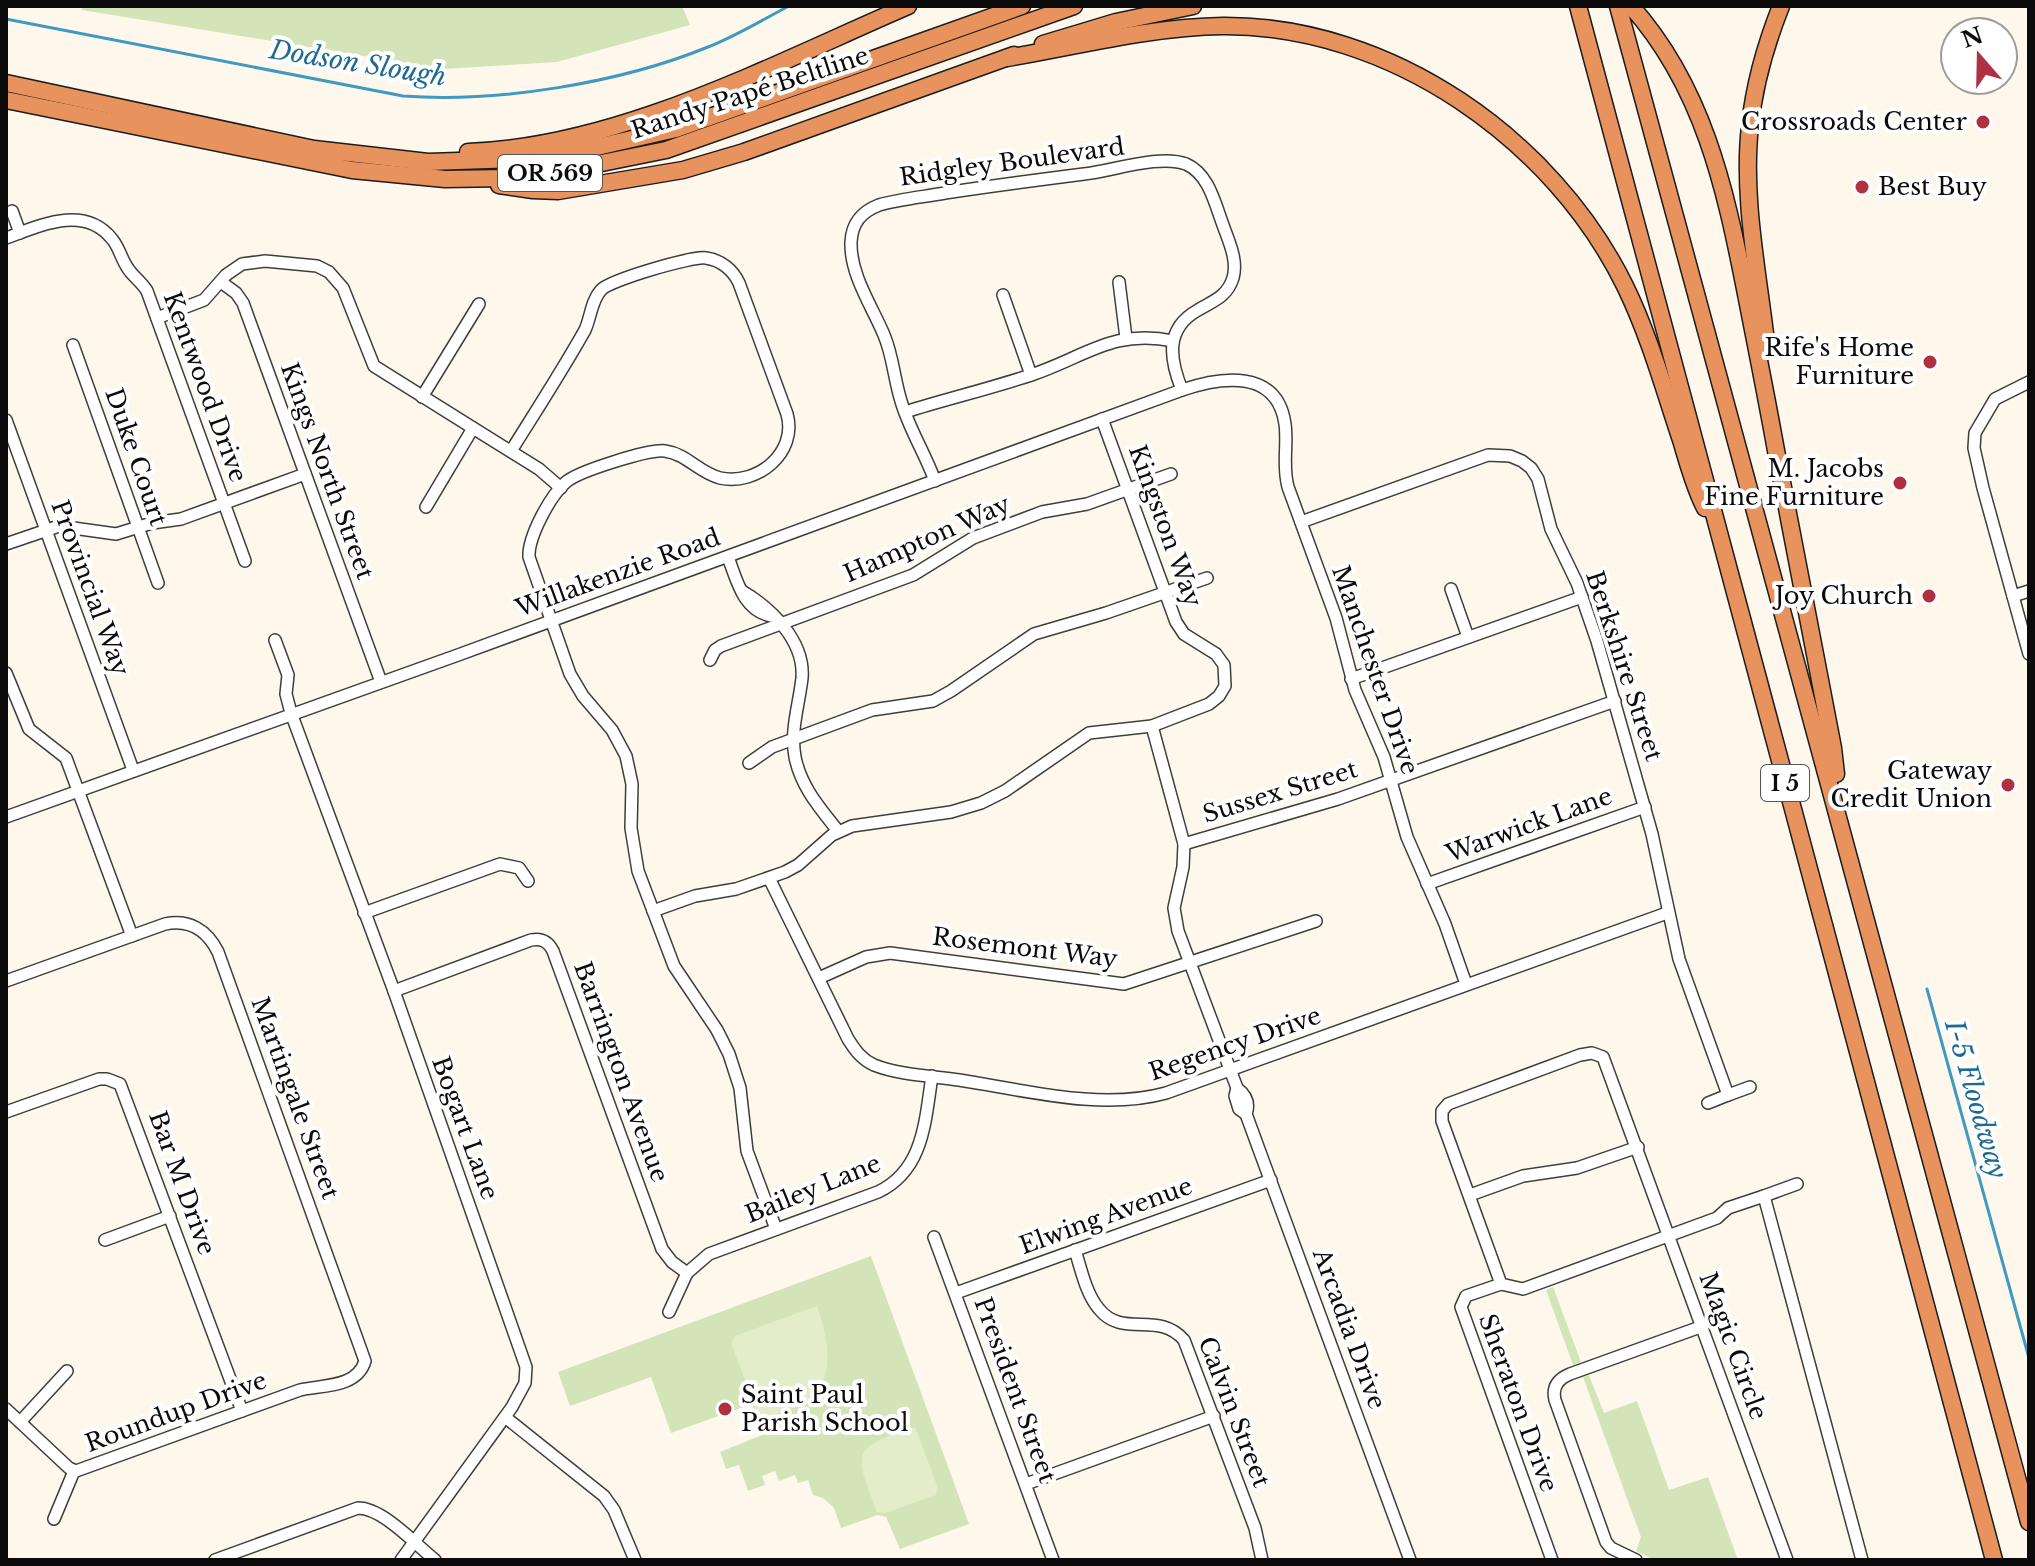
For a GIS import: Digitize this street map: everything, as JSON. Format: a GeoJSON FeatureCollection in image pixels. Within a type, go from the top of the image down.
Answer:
{"type":"FeatureCollection","features":[{"type":"Feature","properties":{"kind":"highway"},"geometry":{"type":"LineString","coordinates":[[219,130],[427,153],[488,150],[568,139],[619,125],[718,87],[908,6]]}},
{"type":"Feature","properties":{"kind":"highway"},"geometry":{"type":"LineString","coordinates":[[939,35],[987,6]]}},
{"type":"Feature","properties":{"kind":"highway","name":"Randy Papé Beltline"},"geometry":{"type":"LineString","coordinates":[[6,83],[314,149],[428,162],[472,163],[566,154],[676,129],[1022,6]]}},
{"type":"Feature","properties":{"kind":"highway","name":"Randy Papé Beltline"},"geometry":{"type":"LineString","coordinates":[[6,100],[352,170],[445,179],[508,178],[557,172],[666,150],[1074,6]]}},
{"type":"Feature","properties":{"kind":"highway"},"geometry":{"type":"LineString","coordinates":[[474,178],[505,187],[558,191],[683,170],[1104,25],[1193,6]]}},
{"type":"Feature","properties":{"kind":"highway","name":"I 5"},"geometry":{"type":"LineString","coordinates":[[1578,6],[1994,1560]]}},
{"type":"Feature","properties":{"kind":"highway","name":"I 5"},"geometry":{"type":"LineString","coordinates":[[1618,6],[2029,1522]]}},
{"type":"Feature","properties":{"kind":"highway"},"geometry":{"type":"LineString","coordinates":[[1631,6],[1677,68],[1696,106],[1715,157],[1736,242],[1770,411],[1833,748],[1840,823]]}},
{"type":"Feature","properties":{"kind":"highway"},"geometry":{"type":"LineString","coordinates":[[1770,411],[1748,150],[1753,101],[1781,6]]}},
{"type":"Feature","properties":{"kind":"highway"},"geometry":{"type":"LineString","coordinates":[[1007,58],[1136,34],[1191,28],[1255,27],[1297,33],[1375,57],[1430,83],[1483,116],[1556,182],[1615,266],[1636,311],[1699,496],[1717,531]]}},
{"type":"Feature","properties":{"kind":"street","name":"Ridgley Boulevard"},"geometry":{"type":"LineString","coordinates":[[856,223],[866,211],[891,202],[1157,162],[1186,164],[1197,171],[1209,188],[1232,251],[1234,271],[1225,293],[1188,317],[1173,341]]}},
{"type":"Feature","properties":{"kind":"street"},"geometry":{"type":"LineString","coordinates":[[12,211],[20,233]]}},
{"type":"Feature","properties":{"kind":"street"},"geometry":{"type":"LineString","coordinates":[[843,216],[856,223],[851,242],[854,261],[887,342],[905,412],[935,481]]}},
{"type":"Feature","properties":{"kind":"street","name":"Kentwood Drive"},"geometry":{"type":"LineString","coordinates":[[6,238],[68,219],[101,229],[113,240],[127,267],[143,285],[157,318],[245,561]]}},
{"type":"Feature","properties":{"kind":"street"},"geometry":{"type":"LineString","coordinates":[[511,451],[585,328],[596,297],[603,288],[619,280],[696,258],[722,264],[733,273],[787,414],[789,433],[782,454],[757,472],[726,479],[707,473],[681,455],[651,451],[571,478],[534,530],[528,550],[532,571],[574,682],[612,730],[626,756],[632,784],[634,854],[678,974],[717,1030],[729,1054],[740,1088],[747,1151],[776,1229]]}},
{"type":"Feature","properties":{"kind":"street"},"geometry":{"type":"LineString","coordinates":[[157,318],[204,300],[235,268],[254,262],[306,264],[329,272],[345,293],[374,366],[511,451],[561,488]]}},
{"type":"Feature","properties":{"kind":"street","name":"Kings North Street"},"geometry":{"type":"LineString","coordinates":[[221,282],[236,293],[243,303],[381,682]]}},
{"type":"Feature","properties":{"kind":"street"},"geometry":{"type":"LineString","coordinates":[[1119,282],[1126,338]]}},
{"type":"Feature","properties":{"kind":"street"},"geometry":{"type":"LineString","coordinates":[[1003,295],[1031,375]]}},
{"type":"Feature","properties":{"kind":"street"},"geometry":{"type":"LineString","coordinates":[[422,397],[479,304]]}},
{"type":"Feature","properties":{"kind":"street"},"geometry":{"type":"LineString","coordinates":[[905,412],[1031,375],[1098,346],[1126,338],[1156,337],[1173,341],[1172,361],[1182,390]]}},
{"type":"Feature","properties":{"kind":"street","name":"Duke Court"},"geometry":{"type":"LineString","coordinates":[[73,345],[158,583]]}},
{"type":"Feature","properties":{"kind":"street","name":"Willakenzie Road"},"geometry":{"type":"LineString","coordinates":[[6,817],[1182,390],[1215,380],[1246,380]]}},
{"type":"Feature","properties":{"kind":"street","name":"Manchester Drive"},"geometry":{"type":"LineString","coordinates":[[1246,380],[1266,391],[1282,412],[1286,432],[1284,470],[1336,618],[1351,679],[1375,734],[1407,837],[1466,984]]}},
{"type":"Feature","properties":{"kind":"street"},"geometry":{"type":"LineString","coordinates":[[2029,382],[1995,399],[1975,433],[1974,448],[2029,654]]}},
{"type":"Feature","properties":{"kind":"street","name":"Kingston Way"},"geometry":{"type":"LineString","coordinates":[[838,831],[858,824],[974,806],[1000,794],[1085,735],[1152,726],[1209,704],[1231,688],[1216,654],[1181,630],[1102,419]]}},
{"type":"Feature","properties":{"kind":"street","name":"Provincial Way"},"geometry":{"type":"LineString","coordinates":[[6,420],[133,770]]}},
{"type":"Feature","properties":{"kind":"street"},"geometry":{"type":"LineString","coordinates":[[426,507],[473,428]]}},
{"type":"Feature","properties":{"kind":"street","name":"Berkshire Street"},"geometry":{"type":"LineString","coordinates":[[1301,522],[1480,457],[1494,454],[1510,456],[1527,464],[1538,479],[1549,524],[1582,597],[1645,807],[1667,913],[1685,977],[1728,1095]]}},
{"type":"Feature","properties":{"kind":"street"},"geometry":{"type":"LineString","coordinates":[[6,544],[65,525],[116,534],[156,522],[181,519],[305,474]]}},
{"type":"Feature","properties":{"kind":"street","name":"Hampton Way"},"geometry":{"type":"LineString","coordinates":[[710,660],[721,646],[776,620],[913,575],[973,538],[1042,512],[1087,504],[1171,474]]}},
{"type":"Feature","properties":{"kind":"street"},"geometry":{"type":"LineString","coordinates":[[653,911],[688,898],[736,889],[769,878],[798,865],[838,831],[804,785],[798,768],[793,739],[802,665],[794,644],[776,620],[746,602],[728,557]]}},
{"type":"Feature","properties":{"kind":"street"},"geometry":{"type":"LineString","coordinates":[[749,763],[767,750],[878,708],[933,701],[1034,634],[1207,578]]}},
{"type":"Feature","properties":{"kind":"street"},"geometry":{"type":"LineString","coordinates":[[1451,589],[1468,637]]}},
{"type":"Feature","properties":{"kind":"street"},"geometry":{"type":"LineString","coordinates":[[2013,596],[2029,591]]}},
{"type":"Feature","properties":{"kind":"street"},"geometry":{"type":"LineString","coordinates":[[1351,679],[1582,597]]}},
{"type":"Feature","properties":{"kind":"street","name":"Bogart Lane"},"geometry":{"type":"LineString","coordinates":[[275,640],[288,675],[286,694],[291,713],[394,991],[524,1358],[525,1383],[505,1417]]}},
{"type":"Feature","properties":{"kind":"street"},"geometry":{"type":"LineString","coordinates":[[6,673],[25,723],[36,737],[64,755],[132,936],[6,981]]}},
{"type":"Feature","properties":{"kind":"street","name":"Sussex Street"},"geometry":{"type":"LineString","coordinates":[[1184,844],[1318,806],[1615,701]]}},
{"type":"Feature","properties":{"kind":"street","name":"Arcadia Drive"},"geometry":{"type":"LineString","coordinates":[[1152,726],[1184,844],[1174,915],[1237,1088],[1249,1106],[1246,1114],[1410,1560]]}},
{"type":"Feature","properties":{"kind":"street","name":"Warwick Lane"},"geometry":{"type":"LineString","coordinates":[[1427,884],[1645,807]]}},
{"type":"Feature","properties":{"kind":"street"},"geometry":{"type":"LineString","coordinates":[[364,913],[500,864],[519,868],[528,881]]}},
{"type":"Feature","properties":{"kind":"street","name":"Regency Drive"},"geometry":{"type":"LineString","coordinates":[[769,878],[848,1039],[862,1058],[881,1067],[932,1076],[1118,1101],[1166,1093],[1667,913]]}},
{"type":"Feature","properties":{"kind":"street","name":"Rosemont Way"},"geometry":{"type":"LineString","coordinates":[[819,978],[866,957],[890,953],[1115,984],[1140,980],[1316,921]]}},
{"type":"Feature","properties":{"kind":"street","name":"Martingale Street"},"geometry":{"type":"LineString","coordinates":[[132,936],[165,924],[181,923],[203,932],[215,947],[364,1354]]}},
{"type":"Feature","properties":{"kind":"street","name":"Barrington Avenue"},"geometry":{"type":"LineString","coordinates":[[394,991],[543,938],[553,951],[662,1249],[672,1262],[687,1273]]}},
{"type":"Feature","properties":{"kind":"street","name":"Magic Circle"},"geometry":{"type":"LineString","coordinates":[[1470,1195],[1442,1121],[1445,1107],[1453,1100],[1580,1055],[1599,1054],[1607,1063],[1787,1560]]}},
{"type":"Feature","properties":{"kind":"street","name":"Bailey Lane"},"geometry":{"type":"LineString","coordinates":[[669,1312],[687,1273],[709,1254],[872,1194],[902,1175],[914,1159],[921,1142],[932,1076]]}},
{"type":"Feature","properties":{"kind":"street","name":"Bar M Drive"},"geometry":{"type":"LineString","coordinates":[[6,1112],[99,1079],[116,1082],[124,1091],[242,1411]]}},
{"type":"Feature","properties":{"kind":"street"},"geometry":{"type":"LineString","coordinates":[[1708,1103],[1750,1087]]}},
{"type":"Feature","properties":{"kind":"street"},"geometry":{"type":"LineString","coordinates":[[1638,1147],[1577,1168],[1532,1174],[1470,1195],[1501,1284],[1523,1289],[1717,1218],[1728,1208],[1797,1184]]}},
{"type":"Feature","properties":{"kind":"street","name":"Elwing Avenue"},"geometry":{"type":"LineString","coordinates":[[956,1293],[1271,1180]]}},
{"type":"Feature","properties":{"kind":"street"},"geometry":{"type":"LineString","coordinates":[[1764,1196],[1862,1560]]}},
{"type":"Feature","properties":{"kind":"street"},"geometry":{"type":"LineString","coordinates":[[105,1240],[170,1216]]}},
{"type":"Feature","properties":{"kind":"street","name":"President Street"},"geometry":{"type":"LineString","coordinates":[[934,1237],[1053,1560]]}},
{"type":"Feature","properties":{"kind":"street","name":"Calvin Street"},"geometry":{"type":"LineString","coordinates":[[1075,1250],[1093,1301],[1105,1316],[1126,1324],[1162,1325],[1171,1328],[1184,1340],[1255,1528],[1262,1560]]}},
{"type":"Feature","properties":{"kind":"street","name":"Sheraton Drive"},"geometry":{"type":"LineString","coordinates":[[1501,1284],[1466,1296],[1461,1307],[1552,1560]]}},
{"type":"Feature","properties":{"kind":"street"},"geometry":{"type":"LineString","coordinates":[[1636,1560],[1611,1548],[1605,1539],[1555,1400],[1556,1385],[1570,1374],[1703,1326]]}},
{"type":"Feature","properties":{"kind":"street","name":"Roundup Drive"},"geometry":{"type":"LineString","coordinates":[[6,1409],[74,1471],[300,1390],[326,1387],[356,1376],[364,1365],[364,1354]]}},
{"type":"Feature","properties":{"kind":"street"},"geometry":{"type":"LineString","coordinates":[[20,1422],[67,1371]]}},
{"type":"Feature","properties":{"kind":"street"},"geometry":{"type":"LineString","coordinates":[[1026,1484],[1214,1416]]}},
{"type":"Feature","properties":{"kind":"street"},"geometry":{"type":"LineString","coordinates":[[401,1560],[505,1417],[604,1496],[621,1523],[635,1560]]}},
{"type":"Feature","properties":{"kind":"street"},"geometry":{"type":"LineString","coordinates":[[54,1519],[74,1471]]}},
{"type":"Feature","properties":{"kind":"street"},"geometry":{"type":"LineString","coordinates":[[215,1560],[358,1508],[381,1514],[435,1560]]}},
{"type":"Feature","properties":{"kind":"green space"},"geometry":{"type":"Polygon","coordinates":[[[83,6],[682,6],[690,25],[557,62],[443,69],[82,10],[83,6]]]}},
{"type":"Feature","properties":{"kind":"green space","name":"Saint Paul Parish School"},"geometry":{"type":"Polygon","coordinates":[[[871,1256],[969,1524],[900,1549],[886,1517],[878,1515],[841,1528],[834,1508],[823,1498],[813,1495],[808,1480],[798,1483],[795,1475],[779,1481],[775,1471],[762,1476],[765,1485],[748,1491],[739,1465],[726,1469],[720,1452],[762,1435],[752,1404],[671,1433],[651,1377],[570,1406],[558,1372],[871,1256]]]}},
{"type":"Feature","properties":{"kind":"green space"},"geometry":{"type":"Polygon","coordinates":[[[1553,1287],[1581,1362],[1573,1365],[1546,1290],[1553,1287]]]}},
{"type":"Feature","properties":{"kind":"green space"},"geometry":{"type":"Polygon","coordinates":[[[817,1306],[828,1359],[822,1384],[802,1404],[760,1420],[731,1343],[735,1336],[817,1306]]]}},
{"type":"Feature","properties":{"kind":"green space"},"geometry":{"type":"Polygon","coordinates":[[[1589,1375],[1604,1413],[1637,1401],[1669,1490],[1708,1477],[1738,1560],[1654,1560],[1636,1551],[1641,1537],[1583,1377],[1589,1375]]]}},
{"type":"Feature","properties":{"kind":"green space"},"geometry":{"type":"Polygon","coordinates":[[[915,1427],[938,1488],[936,1495],[885,1513],[877,1512],[864,1476],[863,1454],[878,1441],[915,1427]]]}},
{"type":"Feature","properties":{"kind":"waterway","name":"Dodson Slough"},"geometry":{"type":"LineString","coordinates":[[6,19],[403,96],[440,97],[558,88],[637,71],[718,43],[789,6]]}},
{"type":"Feature","properties":{"kind":"waterway","name":"I-5 Floodway"},"geometry":{"type":"LineString","coordinates":[[1927,989],[2029,1358]]}},
{"type":"Feature","properties":{"kind":"place","name":"Crossroads Center"},"geometry":{"type":"Point","coordinates":[1983,122]}},
{"type":"Feature","properties":{"kind":"place","name":"Best Buy"},"geometry":{"type":"Point","coordinates":[1862,187]}},
{"type":"Feature","properties":{"kind":"place","name":"Rife's Home Furniture"},"geometry":{"type":"Point","coordinates":[1930,362]}},
{"type":"Feature","properties":{"kind":"place","name":"M. Jacobs Fine Furniture"},"geometry":{"type":"Point","coordinates":[1900,483]}},
{"type":"Feature","properties":{"kind":"place","name":"Joy Church"},"geometry":{"type":"Point","coordinates":[1929,596]}},
{"type":"Feature","properties":{"kind":"place","name":"Gateway Credit Union"},"geometry":{"type":"Point","coordinates":[2008,785]}},
{"type":"Feature","properties":{"kind":"place","name":"Saint Paul Parish School"},"geometry":{"type":"Point","coordinates":[725,1409]}}]}
